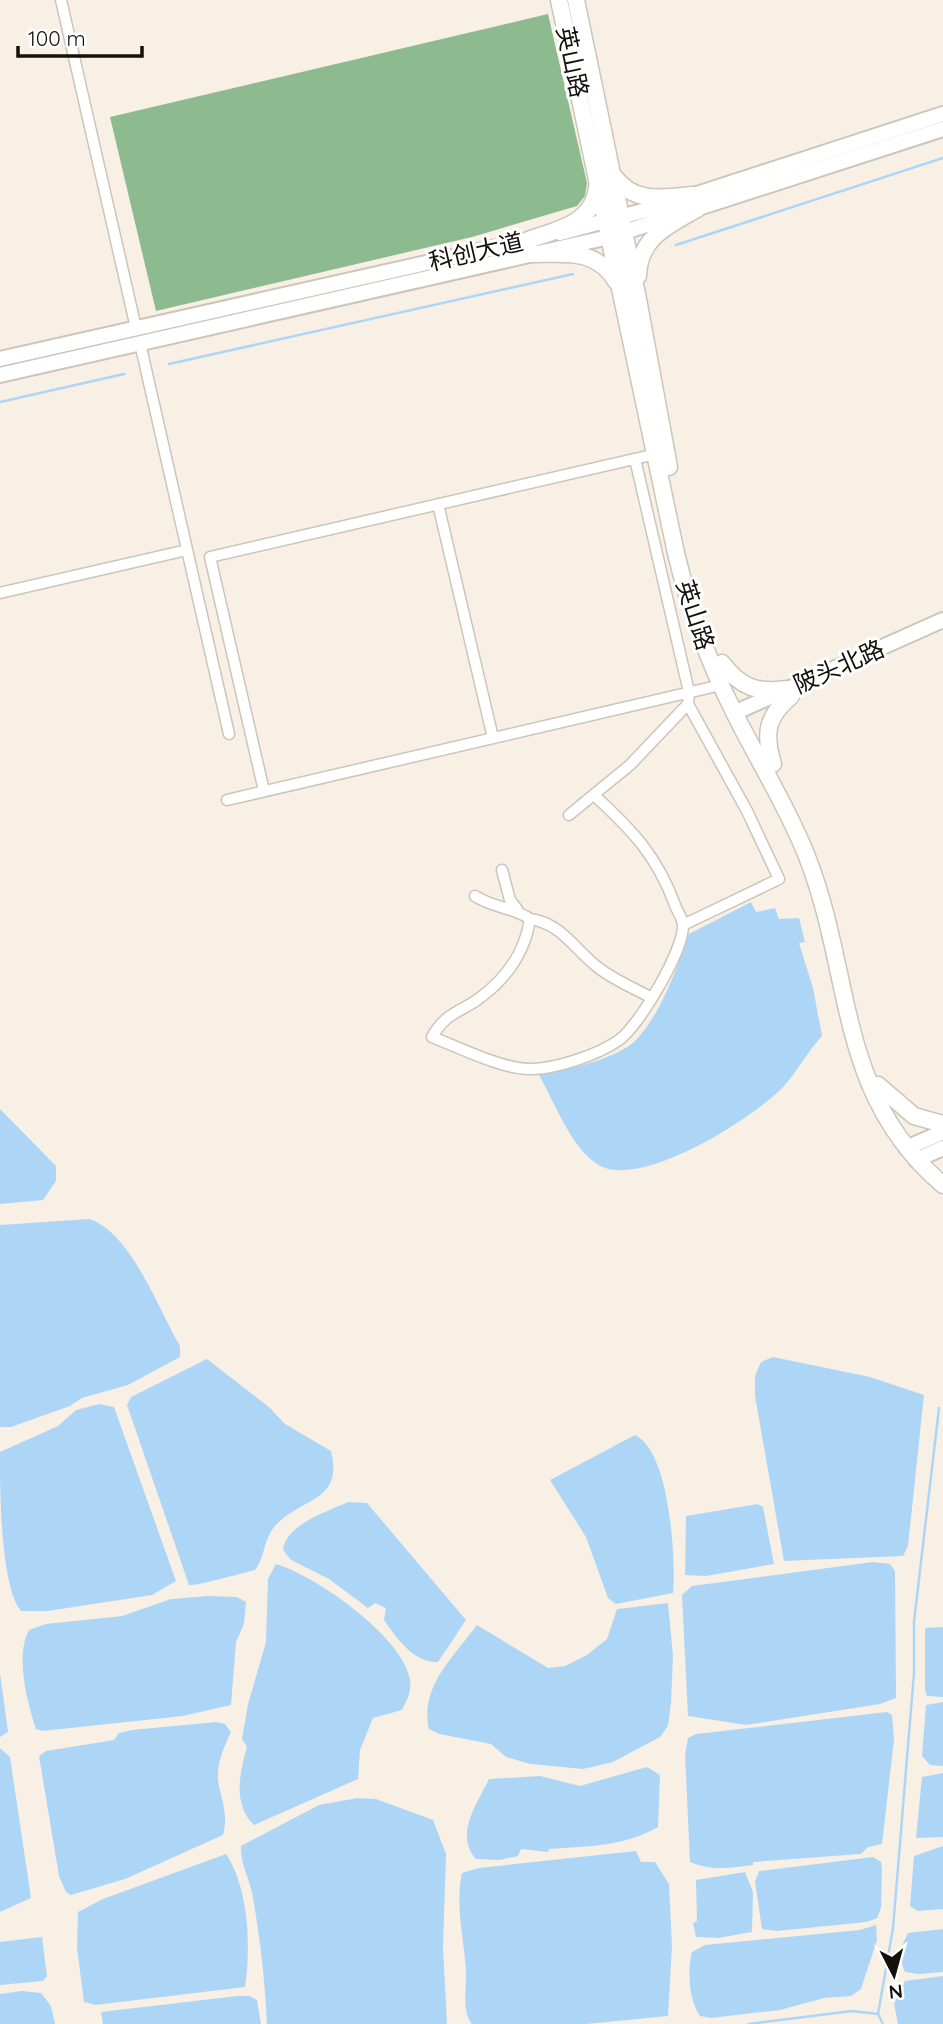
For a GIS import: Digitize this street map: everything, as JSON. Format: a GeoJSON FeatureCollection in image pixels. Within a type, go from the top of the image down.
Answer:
{"type":"FeatureCollection","features":[{"type":"Feature","properties":{"kind":"main road","name":"英山路"},"geometry":{"type":"LineString","coordinates":[[559,0],[597,184],[615,227],[638,299],[686,551],[704,615],[740,714],[806,853],[827,919],[859,1064],[882,1113],[943,1185]]}},
{"type":"Feature","properties":{"kind":"main road","name":"英山路"},"geometry":{"type":"LineString","coordinates":[[576,0],[612,173],[623,292],[687,594],[721,685],[773,764],[805,825],[837,917],[862,1036],[878,1085],[916,1152],[943,1172]]}},
{"type":"Feature","properties":{"kind":"main road","name":"科创大道"},"geometry":{"type":"LineString","coordinates":[[695,202],[943,114]]}},
{"type":"Feature","properties":{"kind":"main road","name":"科创大道"},"geometry":{"type":"LineString","coordinates":[[0,374],[138,336],[615,227],[943,129]]}},
{"type":"Feature","properties":{"kind":"main road"},"geometry":{"type":"LineString","coordinates":[[612,173],[625,189],[643,198],[695,202]]}},
{"type":"Feature","properties":{"kind":"main road"},"geometry":{"type":"LineString","coordinates":[[530,247],[580,220],[592,205],[597,184]]}},
{"type":"Feature","properties":{"kind":"main road"},"geometry":{"type":"LineString","coordinates":[[638,299],[639,261],[648,242],[695,202]]}},
{"type":"Feature","properties":{"kind":"main road"},"geometry":{"type":"LineString","coordinates":[[530,247],[592,257],[606,266],[623,292]]}},
{"type":"Feature","properties":{"kind":"main road","name":"科创大道"},"geometry":{"type":"LineString","coordinates":[[0,359],[138,336]]}},
{"type":"Feature","properties":{"kind":"main road","name":"陂头北路"},"geometry":{"type":"LineString","coordinates":[[790,692],[943,620]]}},
{"type":"Feature","properties":{"kind":"main road","name":"陂头北路"},"geometry":{"type":"LineString","coordinates":[[740,714],[943,628]]}},
{"type":"Feature","properties":{"kind":"main road"},"geometry":{"type":"LineString","coordinates":[[722,663],[733,678],[749,688],[790,692]]}},
{"type":"Feature","properties":{"kind":"main road"},"geometry":{"type":"LineString","coordinates":[[773,764],[767,740],[768,723],[790,692]]}},
{"type":"Feature","properties":{"kind":"main road"},"geometry":{"type":"LineString","coordinates":[[878,1085],[914,1115],[943,1124]]}},
{"type":"Feature","properties":{"kind":"main road"},"geometry":{"type":"LineString","coordinates":[[916,1152],[943,1132]]}},
{"type":"Feature","properties":{"kind":"main road"},"geometry":{"type":"LineString","coordinates":[[916,1152],[943,1148]]}},
{"type":"Feature","properties":{"kind":"street"},"geometry":{"type":"LineString","coordinates":[[61,0],[229,734]]}},
{"type":"Feature","properties":{"kind":"street"},"geometry":{"type":"LineString","coordinates":[[264,791],[210,557],[656,454]]}},
{"type":"Feature","properties":{"kind":"street"},"geometry":{"type":"LineString","coordinates":[[569,814],[630,765],[688,704],[690,692],[635,459]]}},
{"type":"Feature","properties":{"kind":"street"},"geometry":{"type":"LineString","coordinates":[[438,504],[493,738]]}},
{"type":"Feature","properties":{"kind":"street"},"geometry":{"type":"LineString","coordinates":[[0,593],[187,551]]}},
{"type":"Feature","properties":{"kind":"street"},"geometry":{"type":"LineString","coordinates":[[227,800],[721,685]]}},
{"type":"Feature","properties":{"kind":"street"},"geometry":{"type":"LineString","coordinates":[[683,925],[779,879],[747,811],[688,704]]}},
{"type":"Feature","properties":{"kind":"street"},"geometry":{"type":"LineString","coordinates":[[530,919],[522,952],[498,982],[477,1000],[441,1020],[432,1037],[526,1069],[560,1065],[620,1040],[652,998],[671,962],[683,925],[663,871],[638,841],[634,831],[594,796]]}},
{"type":"Feature","properties":{"kind":"street"},"geometry":{"type":"LineString","coordinates":[[502,870],[510,901],[517,909],[530,919],[546,921],[573,942],[596,966],[652,998]]}},
{"type":"Feature","properties":{"kind":"street"},"geometry":{"type":"LineString","coordinates":[[475,896],[490,906],[517,909]]}},
{"type":"Feature","properties":{"kind":"green space"},"geometry":{"type":"Polygon","coordinates":[[[548,14],[587,183],[585,196],[577,206],[472,237],[156,311],[110,117],[548,14]]]}},
{"type":"Feature","properties":{"kind":"water"},"geometry":{"type":"Polygon","coordinates":[[[751,902],[756,912],[775,908],[779,919],[799,918],[805,942],[799,943],[813,988],[822,1036],[783,1087],[747,1116],[694,1148],[639,1168],[616,1170],[597,1164],[587,1156],[571,1135],[539,1075],[603,1059],[635,1041],[660,1005],[689,934],[751,902]]]}},
{"type":"Feature","properties":{"kind":"water"},"geometry":{"type":"Polygon","coordinates":[[[0,1109],[56,1166],[56,1181],[43,1200],[0,1204],[0,1109]]]}},
{"type":"Feature","properties":{"kind":"water"},"geometry":{"type":"Polygon","coordinates":[[[89,1219],[104,1226],[130,1255],[180,1346],[180,1357],[128,1385],[82,1398],[70,1406],[11,1427],[0,1427],[0,1225],[89,1219]]]}},
{"type":"Feature","properties":{"kind":"water"},"geometry":{"type":"Polygon","coordinates":[[[773,1357],[870,1377],[924,1395],[908,1546],[903,1556],[784,1561],[755,1396],[755,1376],[761,1362],[773,1357]]]}},
{"type":"Feature","properties":{"kind":"water"},"geometry":{"type":"Polygon","coordinates":[[[207,1359],[269,1407],[285,1424],[331,1451],[333,1468],[326,1490],[275,1526],[255,1570],[189,1585],[127,1405],[131,1397],[207,1359]]]}},
{"type":"Feature","properties":{"kind":"water"},"geometry":{"type":"Polygon","coordinates":[[[99,1404],[114,1407],[176,1581],[152,1595],[48,1611],[21,1611],[14,1598],[5,1559],[0,1452],[58,1426],[76,1410],[99,1404]]]}},
{"type":"Feature","properties":{"kind":"water"},"geometry":{"type":"Polygon","coordinates":[[[635,1435],[647,1445],[663,1483],[672,1532],[673,1593],[616,1604],[608,1598],[586,1537],[550,1480],[635,1435]]]}},
{"type":"Feature","properties":{"kind":"water"},"geometry":{"type":"Polygon","coordinates":[[[348,1502],[367,1503],[466,1620],[438,1662],[421,1659],[400,1642],[384,1620],[386,1608],[375,1603],[368,1608],[329,1579],[291,1560],[283,1550],[291,1533],[299,1526],[348,1502]]]}},
{"type":"Feature","properties":{"kind":"water"},"geometry":{"type":"Polygon","coordinates":[[[758,1504],[763,1507],[774,1564],[706,1576],[685,1575],[686,1516],[758,1504]]]}},
{"type":"Feature","properties":{"kind":"water"},"geometry":{"type":"Polygon","coordinates":[[[873,1562],[890,1564],[895,1571],[896,1698],[880,1704],[746,1725],[688,1716],[682,1595],[692,1586],[873,1562]]]}},
{"type":"Feature","properties":{"kind":"water"},"geometry":{"type":"Polygon","coordinates":[[[276,1564],[334,1594],[375,1627],[404,1662],[410,1687],[402,1710],[373,1718],[360,1750],[358,1779],[254,1825],[247,1817],[240,1799],[240,1778],[247,1747],[242,1739],[248,1704],[266,1642],[268,1579],[276,1564]]]}},
{"type":"Feature","properties":{"kind":"water"},"geometry":{"type":"Polygon","coordinates":[[[237,1597],[246,1602],[244,1624],[236,1642],[231,1705],[183,1716],[42,1731],[36,1729],[26,1693],[23,1666],[25,1641],[29,1630],[46,1624],[122,1616],[171,1599],[237,1597]]]}},
{"type":"Feature","properties":{"kind":"water"},"geometry":{"type":"Polygon","coordinates":[[[668,1603],[673,1656],[668,1726],[660,1737],[613,1762],[583,1769],[530,1764],[506,1757],[491,1744],[439,1734],[429,1729],[427,1714],[434,1686],[449,1661],[477,1625],[548,1668],[565,1666],[587,1655],[607,1639],[617,1609],[668,1603]]]}},
{"type":"Feature","properties":{"kind":"water"},"geometry":{"type":"Polygon","coordinates":[[[943,1627],[943,1697],[927,1696],[925,1628],[943,1627]]]}},
{"type":"Feature","properties":{"kind":"water"},"geometry":{"type":"Polygon","coordinates":[[[0,1673],[8,1732],[0,1737],[0,1673]]]}},
{"type":"Feature","properties":{"kind":"water"},"geometry":{"type":"Polygon","coordinates":[[[943,1702],[943,1766],[930,1765],[922,1756],[926,1705],[943,1702]]]}},
{"type":"Feature","properties":{"kind":"water"},"geometry":{"type":"Polygon","coordinates":[[[887,1712],[892,1715],[894,1740],[882,1844],[868,1847],[861,1854],[753,1862],[753,1865],[737,1867],[713,1868],[690,1862],[685,1755],[688,1738],[696,1734],[887,1712]]]}},
{"type":"Feature","properties":{"kind":"water"},"geometry":{"type":"Polygon","coordinates":[[[216,1722],[225,1724],[231,1732],[218,1772],[225,1817],[223,1835],[125,1879],[71,1895],[66,1892],[59,1876],[39,1756],[46,1751],[114,1740],[119,1733],[132,1730],[216,1722]]]}},
{"type":"Feature","properties":{"kind":"water"},"geometry":{"type":"Polygon","coordinates":[[[0,1748],[10,1757],[31,1898],[0,1912],[0,1748]]]}},
{"type":"Feature","properties":{"kind":"water"},"geometry":{"type":"Polygon","coordinates":[[[647,1767],[660,1775],[658,1827],[645,1834],[619,1842],[549,1849],[548,1852],[521,1849],[518,1856],[499,1860],[476,1859],[470,1850],[467,1830],[489,1779],[540,1776],[580,1786],[647,1767]]]}},
{"type":"Feature","properties":{"kind":"water"},"geometry":{"type":"Polygon","coordinates":[[[943,1773],[943,1837],[916,1838],[922,1777],[943,1773]]]}},
{"type":"Feature","properties":{"kind":"water"},"geometry":{"type":"Polygon","coordinates":[[[358,1798],[376,1799],[433,1820],[446,1854],[443,1947],[447,2024],[267,2024],[257,1925],[241,1846],[319,1805],[358,1798]]]}},
{"type":"Feature","properties":{"kind":"water"},"geometry":{"type":"Polygon","coordinates":[[[943,1846],[943,1909],[918,1911],[910,1906],[914,1856],[943,1846]]]}},
{"type":"Feature","properties":{"kind":"water"},"geometry":{"type":"Polygon","coordinates":[[[636,1851],[641,1862],[655,1862],[669,1884],[672,1946],[668,2016],[586,2024],[472,2024],[466,2006],[466,1971],[460,1910],[462,1873],[479,1868],[636,1851]]]}},
{"type":"Feature","properties":{"kind":"water"},"geometry":{"type":"Polygon","coordinates":[[[226,1854],[234,1868],[244,1900],[248,1936],[245,1987],[95,2005],[84,2002],[77,1948],[78,1912],[103,1899],[226,1854]]]}},
{"type":"Feature","properties":{"kind":"water"},"geometry":{"type":"Polygon","coordinates":[[[873,1857],[881,1862],[882,1868],[881,1908],[877,1918],[867,1922],[777,1931],[762,1929],[755,1882],[759,1871],[873,1857]]]}},
{"type":"Feature","properties":{"kind":"water"},"geometry":{"type":"Polygon","coordinates":[[[745,1872],[753,1892],[752,1932],[718,1938],[696,1937],[693,1923],[697,1921],[696,1880],[745,1872]]]}},
{"type":"Feature","properties":{"kind":"water"},"geometry":{"type":"Polygon","coordinates":[[[876,1925],[877,1940],[861,1989],[851,1996],[824,1998],[780,2010],[711,2018],[700,2016],[696,2009],[690,1985],[690,1960],[692,1952],[705,1945],[860,1930],[876,1925]]]}},
{"type":"Feature","properties":{"kind":"water"},"geometry":{"type":"Polygon","coordinates":[[[943,1929],[943,1972],[905,1972],[901,1952],[908,1933],[943,1929]]]}},
{"type":"Feature","properties":{"kind":"water"},"geometry":{"type":"Polygon","coordinates":[[[42,1937],[47,1976],[43,1981],[0,1985],[0,1942],[42,1937]]]}},
{"type":"Feature","properties":{"kind":"water"},"geometry":{"type":"Polygon","coordinates":[[[943,1976],[943,2024],[898,2024],[894,2004],[905,1981],[943,1976]]]}},
{"type":"Feature","properties":{"kind":"water"},"geometry":{"type":"Polygon","coordinates":[[[22,1991],[41,1993],[51,2006],[55,2024],[0,2024],[0,1994],[22,1991]]]}},
{"type":"Feature","properties":{"kind":"water"},"geometry":{"type":"Polygon","coordinates":[[[250,1996],[257,2000],[261,2024],[103,2024],[101,2012],[250,1996]]]}},
{"type":"Feature","properties":{"kind":"waterway"},"geometry":{"type":"LineString","coordinates":[[676,245],[943,158]]}},
{"type":"Feature","properties":{"kind":"waterway"},"geometry":{"type":"LineString","coordinates":[[169,364],[573,274]]}},
{"type":"Feature","properties":{"kind":"waterway"},"geometry":{"type":"LineString","coordinates":[[0,402],[124,374]]}},
{"type":"Feature","properties":{"kind":"waterway"},"geometry":{"type":"LineString","coordinates":[[878,2014],[893,1928],[914,1673],[914,1622],[939,1408]]}},
{"type":"Feature","properties":{"kind":"waterway"},"geometry":{"type":"LineString","coordinates":[[749,2024],[852,2011],[878,2014],[883,2024]]}}]}
